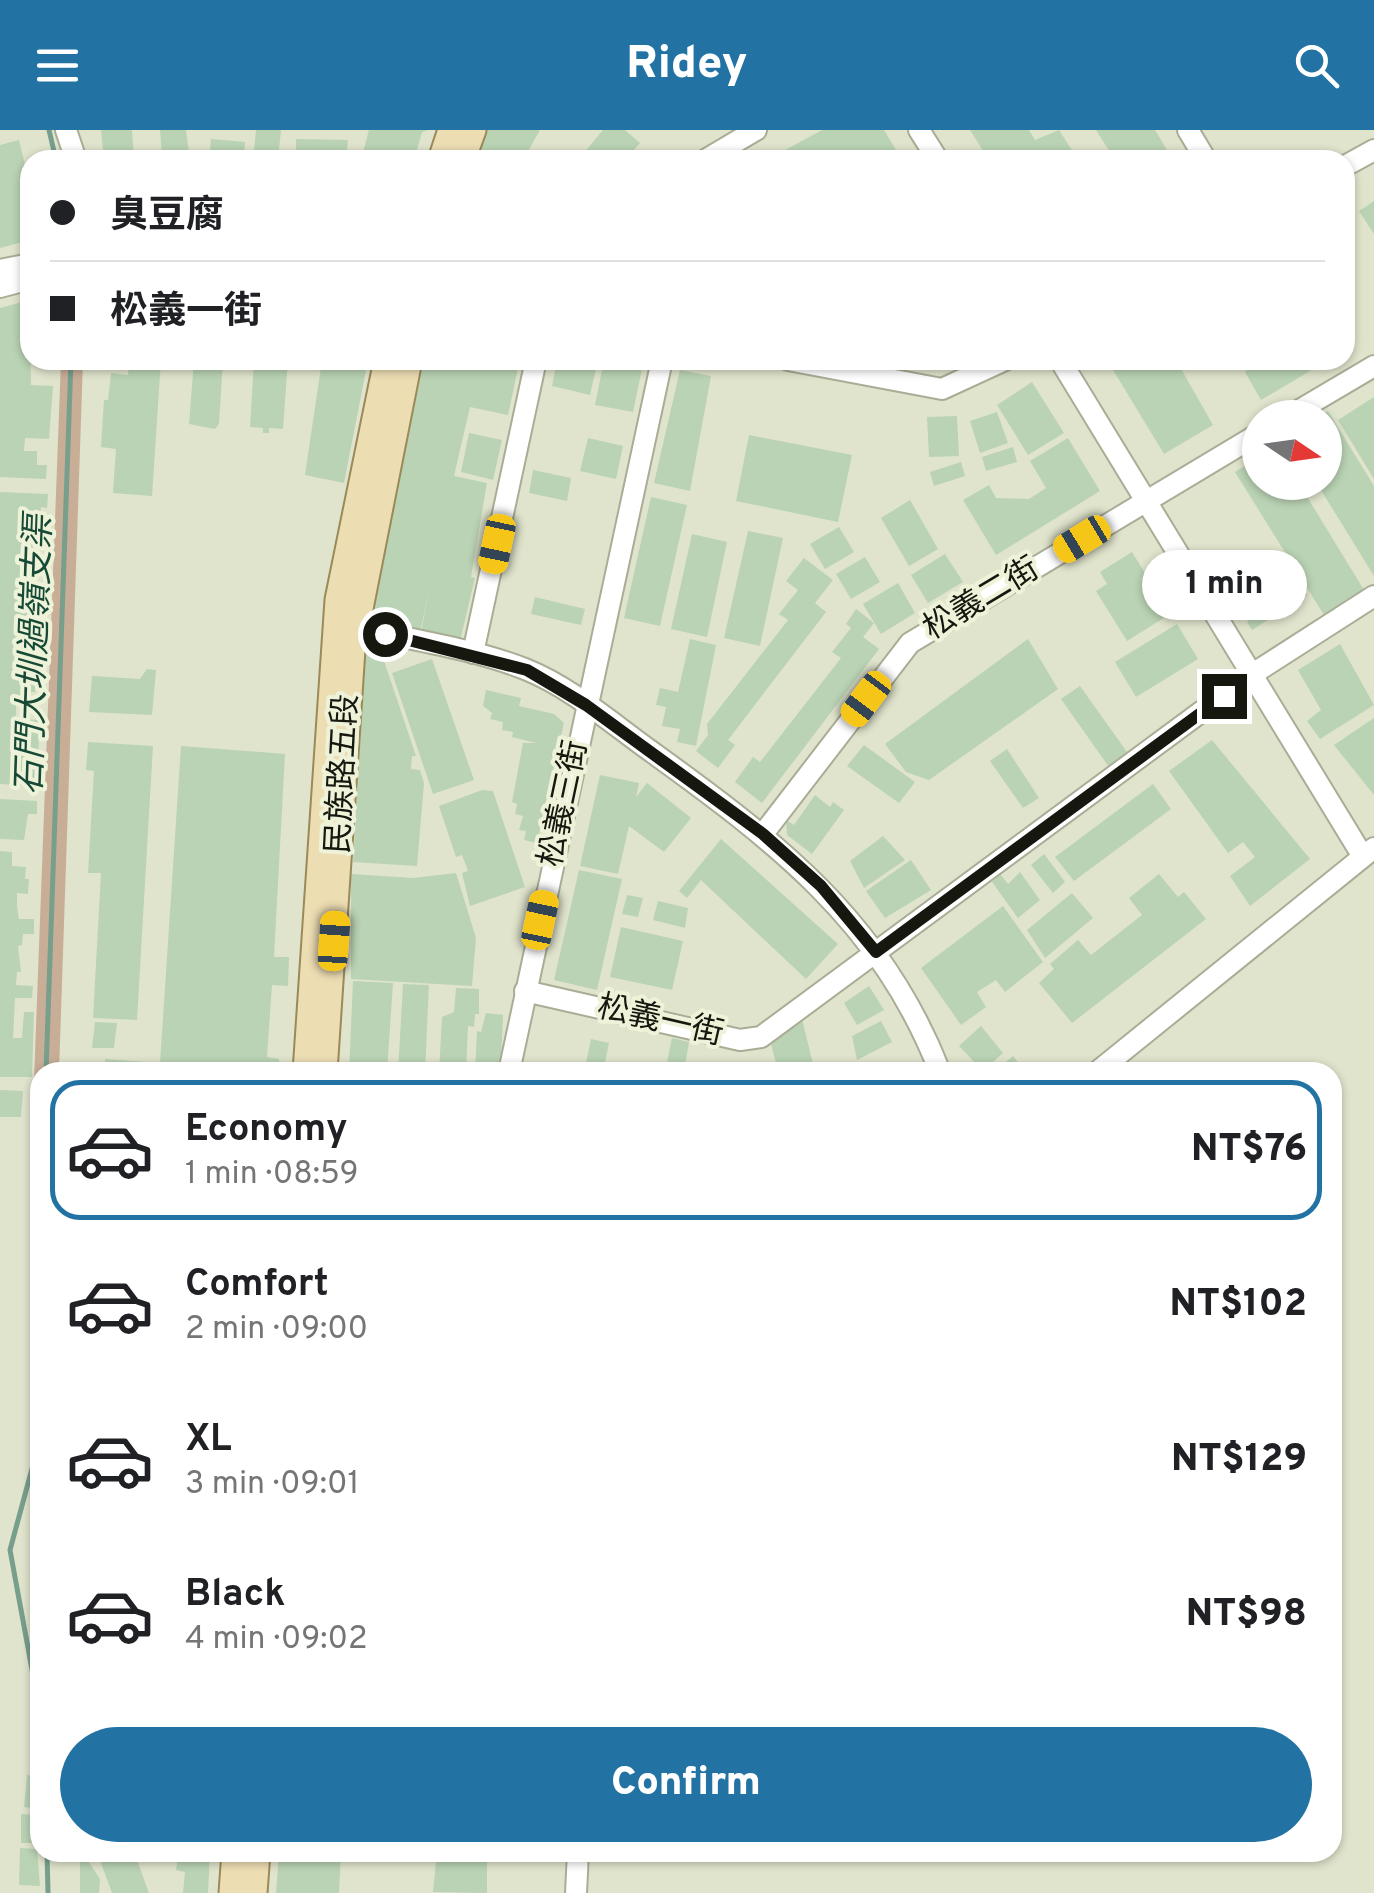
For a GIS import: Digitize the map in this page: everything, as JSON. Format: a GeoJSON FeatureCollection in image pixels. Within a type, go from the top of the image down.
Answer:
{"type":"FeatureCollection","features":[{"type":"Feature","properties":{"kind":"main road","name":"民族路五段"},"geometry":{"type":"LineString","coordinates":[[307,1062],[338,600],[385,370]]}},
{"type":"Feature","properties":{"kind":"main road","name":"民族路五段"},"geometry":{"type":"LineString","coordinates":[[325,1062],[356,628],[407,370]]}},
{"type":"Feature","properties":{"kind":"main road"},"geometry":{"type":"LineString","coordinates":[[232,1893],[234,1862]]}},
{"type":"Feature","properties":{"kind":"main road"},"geometry":{"type":"LineString","coordinates":[[254,1893],[256,1862]]}},
{"type":"Feature","properties":{"kind":"street"},"geometry":{"type":"LineString","coordinates":[[723,150],[756,130]]}},
{"type":"Feature","properties":{"kind":"street"},"geometry":{"type":"LineString","coordinates":[[1316,400],[1374,366]]}},
{"type":"Feature","properties":{"kind":"street"},"geometry":{"type":"LineString","coordinates":[[473,654],[534,370]]}},
{"type":"Feature","properties":{"kind":"street","name":"松義三街"},"geometry":{"type":"LineString","coordinates":[[511,1062],[660,370]]}},
{"type":"Feature","properties":{"kind":"street"},"geometry":{"type":"LineString","coordinates":[[841,370],[942,389],[983,370]]}},
{"type":"Feature","properties":{"kind":"street"},"geometry":{"type":"LineString","coordinates":[[1066,370],[1251,675],[1368,852],[1109,1062]]}},
{"type":"Feature","properties":{"kind":"street","name":"松義二街"},"geometry":{"type":"LineString","coordinates":[[763,834],[910,644],[1242,444]]}},
{"type":"Feature","properties":{"kind":"street","name":"松義一街"},"geometry":{"type":"LineString","coordinates":[[525,991],[740,1040],[761,1037],[1251,675],[1374,596]]}},
{"type":"Feature","properties":{"kind":"street"},"geometry":{"type":"LineString","coordinates":[[356,628],[527,670],[586,705],[763,834],[821,886],[876,952],[918,1016],[936,1062]]}},
{"type":"Feature","properties":{"kind":"street"},"geometry":{"type":"LineString","coordinates":[[576,1893],[578,1862]]}},
{"type":"Feature","properties":{"kind":"shaded area"},"geometry":{"type":"Polygon","coordinates":[[[61,370],[83,370],[59,1062],[35,1062],[61,370]]]}},
{"type":"Feature","properties":{"kind":"building"},"geometry":{"type":"Polygon","coordinates":[[[101,130],[132,130],[133,150],[103,150],[101,130]]]}},
{"type":"Feature","properties":{"kind":"building"},"geometry":{"type":"Polygon","coordinates":[[[160,130],[186,130],[189,150],[161,150],[160,130]]]}},
{"type":"Feature","properties":{"kind":"building"},"geometry":{"type":"Polygon","coordinates":[[[256,130],[281,130],[279,150],[254,150],[256,130]]]}},
{"type":"Feature","properties":{"kind":"building"},"geometry":{"type":"Polygon","coordinates":[[[369,130],[428,130],[422,132],[417,150],[364,150],[369,130]]]}},
{"type":"Feature","properties":{"kind":"building"},"geometry":{"type":"Polygon","coordinates":[[[483,130],[540,130],[529,150],[476,150],[483,130]]]}},
{"type":"Feature","properties":{"kind":"building"},"geometry":{"type":"Polygon","coordinates":[[[603,130],[625,130],[640,143],[634,150],[586,150],[603,130]]]}},
{"type":"Feature","properties":{"kind":"building"},"geometry":{"type":"Polygon","coordinates":[[[822,130],[884,130],[896,150],[785,150],[822,130]]]}},
{"type":"Feature","properties":{"kind":"building"},"geometry":{"type":"Polygon","coordinates":[[[970,130],[1029,130],[1035,140],[1059,130],[1072,150],[983,150],[970,130]]]}},
{"type":"Feature","properties":{"kind":"building"},"geometry":{"type":"Polygon","coordinates":[[[1096,130],[1155,130],[1167,150],[1109,150],[1096,130]]]}},
{"type":"Feature","properties":{"kind":"building"},"geometry":{"type":"Polygon","coordinates":[[[211,139],[245,142],[245,150],[210,150],[211,139]]]}},
{"type":"Feature","properties":{"kind":"building"},"geometry":{"type":"Polygon","coordinates":[[[296,139],[348,140],[347,150],[296,150],[296,139]]]}},
{"type":"Feature","properties":{"kind":"building"},"geometry":{"type":"Polygon","coordinates":[[[19,140],[21,150],[20,243],[0,248],[0,145],[19,140]]]}},
{"type":"Feature","properties":{"kind":"building"},"geometry":{"type":"Polygon","coordinates":[[[1374,201],[1374,234],[1359,211],[1374,201]]]}},
{"type":"Feature","properties":{"kind":"building"},"geometry":{"type":"Polygon","coordinates":[[[20,303],[20,370],[31,370],[31,385],[53,386],[49,439],[25,438],[24,451],[37,451],[37,465],[47,465],[46,479],[0,477],[0,308],[20,303]]]}},
{"type":"Feature","properties":{"kind":"building"},"geometry":{"type":"Polygon","coordinates":[[[128,370],[160,370],[152,496],[113,493],[116,449],[101,447],[104,400],[108,400],[111,373],[128,375],[128,370]]]}},
{"type":"Feature","properties":{"kind":"building"},"geometry":{"type":"Polygon","coordinates":[[[193,370],[222,370],[219,424],[215,429],[189,424],[193,370]]]}},
{"type":"Feature","properties":{"kind":"building"},"geometry":{"type":"Polygon","coordinates":[[[253,370],[287,370],[283,429],[269,428],[269,433],[263,433],[263,428],[250,427],[253,370]]]}},
{"type":"Feature","properties":{"kind":"building"},"geometry":{"type":"Polygon","coordinates":[[[321,370],[366,370],[344,483],[305,475],[321,370]]]}},
{"type":"Feature","properties":{"kind":"building"},"geometry":{"type":"Polygon","coordinates":[[[422,370],[518,370],[508,415],[470,407],[454,476],[487,483],[471,577],[475,578],[460,641],[421,632],[429,591],[420,632],[365,621],[422,370]]]}},
{"type":"Feature","properties":{"kind":"building"},"geometry":{"type":"Polygon","coordinates":[[[555,370],[596,370],[590,395],[552,386],[555,370]]]}},
{"type":"Feature","properties":{"kind":"building"},"geometry":{"type":"Polygon","coordinates":[[[602,370],[642,370],[633,412],[595,405],[602,370]]]}},
{"type":"Feature","properties":{"kind":"building"},"geometry":{"type":"Polygon","coordinates":[[[680,370],[711,376],[690,491],[654,483],[680,370]]]}},
{"type":"Feature","properties":{"kind":"building"},"geometry":{"type":"Polygon","coordinates":[[[1113,370],[1182,370],[1213,425],[1164,454],[1113,370]]]}},
{"type":"Feature","properties":{"kind":"building"},"geometry":{"type":"Polygon","coordinates":[[[1248,370],[1309,370],[1310,371],[1261,400],[1245,372],[1248,370]]]}},
{"type":"Feature","properties":{"kind":"building"},"geometry":{"type":"Polygon","coordinates":[[[1032,382],[1064,433],[1028,455],[997,405],[1032,382]]]}},
{"type":"Feature","properties":{"kind":"building"},"geometry":{"type":"Polygon","coordinates":[[[1374,397],[1374,479],[1342,427],[1342,417],[1374,397]]]}},
{"type":"Feature","properties":{"kind":"building"},"geometry":{"type":"Polygon","coordinates":[[[997,412],[1008,443],[980,453],[970,421],[997,412]]]}},
{"type":"Feature","properties":{"kind":"building"},"geometry":{"type":"Polygon","coordinates":[[[957,416],[959,456],[929,457],[927,417],[957,416]]]}},
{"type":"Feature","properties":{"kind":"building"},"geometry":{"type":"Polygon","coordinates":[[[469,433],[502,440],[493,480],[461,472],[469,433]]]}},
{"type":"Feature","properties":{"kind":"building"},"geometry":{"type":"Polygon","coordinates":[[[1342,434],[1374,486],[1374,576],[1327,500],[1342,500],[1342,434]]]}},
{"type":"Feature","properties":{"kind":"building"},"geometry":{"type":"Polygon","coordinates":[[[749,435],[852,455],[838,522],[736,501],[749,435]]]}},
{"type":"Feature","properties":{"kind":"building"},"geometry":{"type":"Polygon","coordinates":[[[588,438],[623,446],[616,479],[580,471],[588,438]]]}},
{"type":"Feature","properties":{"kind":"building"},"geometry":{"type":"Polygon","coordinates":[[[1068,438],[1100,491],[996,555],[963,500],[989,485],[996,498],[1029,499],[1046,488],[1030,461],[1068,438]]]}},
{"type":"Feature","properties":{"kind":"building"},"geometry":{"type":"Polygon","coordinates":[[[1013,447],[1017,462],[986,471],[982,457],[1013,447]]]}},
{"type":"Feature","properties":{"kind":"building"},"geometry":{"type":"Polygon","coordinates":[[[961,462],[965,476],[934,486],[930,472],[961,462]]]}},
{"type":"Feature","properties":{"kind":"building"},"geometry":{"type":"Polygon","coordinates":[[[533,470],[571,478],[567,501],[529,493],[533,470]]]}},
{"type":"Feature","properties":{"kind":"building"},"geometry":{"type":"Polygon","coordinates":[[[0,492],[48,494],[47,508],[41,507],[40,521],[47,522],[43,548],[35,547],[33,564],[27,564],[28,572],[33,572],[28,639],[42,639],[41,666],[36,666],[35,692],[24,692],[24,706],[16,706],[16,719],[39,720],[38,786],[0,784],[0,492]]]}},
{"type":"Feature","properties":{"kind":"building"},"geometry":{"type":"Polygon","coordinates":[[[651,497],[687,505],[660,626],[624,618],[651,497]]]}},
{"type":"Feature","properties":{"kind":"building"},"geometry":{"type":"Polygon","coordinates":[[[910,500],[938,549],[909,566],[881,518],[910,500]]]}},
{"type":"Feature","properties":{"kind":"building"},"geometry":{"type":"Polygon","coordinates":[[[1252,500],[1309,500],[1364,590],[1324,615],[1252,500]]]}},
{"type":"Feature","properties":{"kind":"building"},"geometry":{"type":"Polygon","coordinates":[[[839,527],[854,552],[825,569],[810,544],[839,527]]]}},
{"type":"Feature","properties":{"kind":"building"},"geometry":{"type":"Polygon","coordinates":[[[748,531],[783,538],[760,646],[724,638],[748,531]]]}},
{"type":"Feature","properties":{"kind":"building"},"geometry":{"type":"Polygon","coordinates":[[[692,534],[727,542],[707,637],[671,629],[692,534]]]}},
{"type":"Feature","properties":{"kind":"building"},"geometry":{"type":"Polygon","coordinates":[[[1132,552],[1170,614],[1127,641],[1096,591],[1107,584],[1100,572],[1132,552]]]}},
{"type":"Feature","properties":{"kind":"building"},"geometry":{"type":"Polygon","coordinates":[[[945,554],[963,582],[928,603],[911,575],[945,554]]]}},
{"type":"Feature","properties":{"kind":"building"},"geometry":{"type":"Polygon","coordinates":[[[865,557],[880,582],[851,599],[836,574],[865,557]]]}},
{"type":"Feature","properties":{"kind":"building"},"geometry":{"type":"Polygon","coordinates":[[[804,558],[833,580],[815,603],[826,612],[728,740],[735,745],[718,768],[696,751],[708,735],[707,724],[788,620],[779,614],[798,590],[786,581],[804,558]]]}},
{"type":"Feature","properties":{"kind":"building"},"geometry":{"type":"Polygon","coordinates":[[[1271,562],[1285,583],[1295,576],[1307,595],[1252,630],[1247,622],[1257,613],[1251,603],[1256,599],[1243,581],[1271,562]]]}},
{"type":"Feature","properties":{"kind":"building"},"geometry":{"type":"Polygon","coordinates":[[[898,583],[915,613],[881,634],[863,604],[898,583]]]}},
{"type":"Feature","properties":{"kind":"building"},"geometry":{"type":"Polygon","coordinates":[[[535,597],[585,609],[581,625],[531,614],[535,597]]]}},
{"type":"Feature","properties":{"kind":"building"},"geometry":{"type":"Polygon","coordinates":[[[856,609],[874,623],[863,637],[879,649],[762,803],[735,782],[753,757],[760,762],[841,658],[832,652],[851,628],[846,624],[856,609]]]}},
{"type":"Feature","properties":{"kind":"building"},"geometry":{"type":"Polygon","coordinates":[[[1177,624],[1198,659],[1136,697],[1115,662],[1177,624]]]}},
{"type":"Feature","properties":{"kind":"building"},"geometry":{"type":"Polygon","coordinates":[[[690,639],[716,645],[696,746],[677,742],[680,729],[662,726],[666,707],[656,705],[660,688],[678,692],[690,639]]]}},
{"type":"Feature","properties":{"kind":"building"},"geometry":{"type":"Polygon","coordinates":[[[1028,639],[1058,689],[929,780],[906,772],[885,744],[1028,639]]]}},
{"type":"Feature","properties":{"kind":"building"},"geometry":{"type":"Polygon","coordinates":[[[366,642],[378,643],[416,756],[412,756],[411,769],[420,770],[424,783],[417,866],[353,862],[366,642]]]}},
{"type":"Feature","properties":{"kind":"building"},"geometry":{"type":"Polygon","coordinates":[[[1340,644],[1374,705],[1320,739],[1307,721],[1321,710],[1298,670],[1340,644]]]}},
{"type":"Feature","properties":{"kind":"building"},"geometry":{"type":"Polygon","coordinates":[[[432,659],[474,780],[433,794],[392,673],[432,659]]]}},
{"type":"Feature","properties":{"kind":"building"},"geometry":{"type":"Polygon","coordinates":[[[147,669],[156,670],[152,715],[89,712],[92,676],[140,679],[147,669]]]}},
{"type":"Feature","properties":{"kind":"building"},"geometry":{"type":"Polygon","coordinates":[[[1080,686],[1127,752],[1109,767],[1061,699],[1080,686]]]}},
{"type":"Feature","properties":{"kind":"building"},"geometry":{"type":"Polygon","coordinates":[[[486,690],[521,698],[519,706],[554,714],[564,723],[537,843],[524,840],[526,831],[519,830],[523,816],[515,814],[517,804],[512,802],[523,743],[536,743],[512,737],[513,732],[502,730],[503,722],[490,719],[492,713],[483,706],[486,690]]]}},
{"type":"Feature","properties":{"kind":"building"},"geometry":{"type":"Polygon","coordinates":[[[1374,718],[1374,795],[1334,745],[1374,718]]]}},
{"type":"Feature","properties":{"kind":"building"},"geometry":{"type":"Polygon","coordinates":[[[1212,740],[1310,859],[1250,906],[1230,876],[1255,857],[1243,842],[1228,853],[1169,771],[1212,740]]]}},
{"type":"Feature","properties":{"kind":"building"},"geometry":{"type":"Polygon","coordinates":[[[88,742],[153,746],[137,1020],[93,1018],[101,873],[88,873],[94,771],[86,770],[88,742]]]}},
{"type":"Feature","properties":{"kind":"building"},"geometry":{"type":"Polygon","coordinates":[[[864,745],[915,782],[899,803],[847,766],[864,745]]]}},
{"type":"Feature","properties":{"kind":"building"},"geometry":{"type":"Polygon","coordinates":[[[181,746],[285,754],[274,957],[289,957],[288,986],[272,985],[267,1057],[279,1062],[160,1062],[181,746]]]}},
{"type":"Feature","properties":{"kind":"building"},"geometry":{"type":"Polygon","coordinates":[[[1007,749],[1039,798],[1023,808],[990,761],[1007,749]]]}},
{"type":"Feature","properties":{"kind":"building"},"geometry":{"type":"Polygon","coordinates":[[[600,775],[639,783],[636,797],[647,783],[691,818],[664,852],[629,826],[618,874],[580,866],[600,775]]]}},
{"type":"Feature","properties":{"kind":"building"},"geometry":{"type":"Polygon","coordinates":[[[1153,784],[1171,809],[1074,881],[1055,857],[1153,784]]]}},
{"type":"Feature","properties":{"kind":"building"},"geometry":{"type":"Polygon","coordinates":[[[482,790],[493,791],[525,887],[470,906],[462,873],[468,871],[462,855],[456,857],[439,806],[482,790]]]}},
{"type":"Feature","properties":{"kind":"building"},"geometry":{"type":"Polygon","coordinates":[[[815,795],[830,807],[833,802],[844,810],[812,854],[787,835],[786,820],[794,825],[815,795]]]}},
{"type":"Feature","properties":{"kind":"building"},"geometry":{"type":"Polygon","coordinates":[[[0,799],[37,801],[37,814],[28,814],[24,840],[0,839],[0,799]]]}},
{"type":"Feature","properties":{"kind":"building"},"geometry":{"type":"Polygon","coordinates":[[[883,836],[905,860],[864,888],[850,861],[883,836]]]}},
{"type":"Feature","properties":{"kind":"building"},"geometry":{"type":"Polygon","coordinates":[[[721,839],[838,944],[806,979],[701,880],[687,898],[679,891],[721,839]]]}},
{"type":"Feature","properties":{"kind":"building"},"geometry":{"type":"Polygon","coordinates":[[[0,851],[12,852],[12,866],[26,867],[28,894],[17,893],[19,919],[34,919],[34,934],[23,934],[22,945],[18,946],[21,972],[17,972],[16,985],[33,986],[32,998],[15,998],[13,1038],[22,1038],[24,1012],[34,1012],[30,1077],[0,1077],[0,851]]]}},
{"type":"Feature","properties":{"kind":"building"},"geometry":{"type":"Polygon","coordinates":[[[1044,854],[1065,882],[1053,893],[1031,865],[1044,854]]]}},
{"type":"Feature","properties":{"kind":"building"},"geometry":{"type":"Polygon","coordinates":[[[911,860],[931,890],[885,918],[866,891],[911,860]]]}},
{"type":"Feature","properties":{"kind":"building"},"geometry":{"type":"Polygon","coordinates":[[[579,870],[622,879],[597,990],[554,980],[579,870]]]}},
{"type":"Feature","properties":{"kind":"building"},"geometry":{"type":"Polygon","coordinates":[[[1020,872],[1040,900],[1018,918],[992,882],[1000,874],[1008,884],[1020,872]]]}},
{"type":"Feature","properties":{"kind":"building"},"geometry":{"type":"Polygon","coordinates":[[[456,873],[476,938],[472,986],[351,979],[351,874],[413,878],[456,873]]]}},
{"type":"Feature","properties":{"kind":"building"},"geometry":{"type":"Polygon","coordinates":[[[1159,874],[1178,897],[1184,892],[1206,919],[1072,1023],[1039,983],[1054,969],[1050,964],[1078,940],[1091,955],[1142,915],[1129,898],[1159,874]]]}},
{"type":"Feature","properties":{"kind":"building"},"geometry":{"type":"Polygon","coordinates":[[[1072,893],[1093,918],[1045,958],[1027,930],[1072,893]]]}},
{"type":"Feature","properties":{"kind":"building"},"geometry":{"type":"Polygon","coordinates":[[[627,895],[643,898],[638,917],[622,914],[627,895]]]}},
{"type":"Feature","properties":{"kind":"building"},"geometry":{"type":"Polygon","coordinates":[[[658,901],[688,908],[685,928],[653,920],[658,901]]]}},
{"type":"Feature","properties":{"kind":"building"},"geometry":{"type":"Polygon","coordinates":[[[1003,906],[1043,962],[1005,992],[996,980],[977,992],[986,1007],[961,1025],[921,968],[1003,906]]]}},
{"type":"Feature","properties":{"kind":"building"},"geometry":{"type":"Polygon","coordinates":[[[621,927],[683,941],[672,990],[610,977],[621,927]]]}},
{"type":"Feature","properties":{"kind":"building"},"geometry":{"type":"Polygon","coordinates":[[[353,981],[393,983],[388,1062],[349,1062],[353,981]]]}},
{"type":"Feature","properties":{"kind":"building"},"geometry":{"type":"Polygon","coordinates":[[[403,984],[429,985],[425,1062],[399,1062],[403,984]]]}},
{"type":"Feature","properties":{"kind":"building"},"geometry":{"type":"Polygon","coordinates":[[[869,986],[884,1010],[857,1025],[844,1003],[869,986]]]}},
{"type":"Feature","properties":{"kind":"building"},"geometry":{"type":"Polygon","coordinates":[[[456,988],[479,989],[479,1014],[475,1014],[474,1027],[468,1026],[466,1062],[440,1062],[442,1017],[454,1012],[456,988]]]}},
{"type":"Feature","properties":{"kind":"building"},"geometry":{"type":"Polygon","coordinates":[[[486,1013],[503,1015],[501,1062],[475,1062],[477,1031],[481,1032],[486,1013]]]}},
{"type":"Feature","properties":{"kind":"building"},"geometry":{"type":"Polygon","coordinates":[[[802,1019],[813,1062],[776,1062],[771,1043],[802,1019]]]}},
{"type":"Feature","properties":{"kind":"building"},"geometry":{"type":"Polygon","coordinates":[[[881,1021],[892,1042],[857,1060],[852,1036],[881,1021]]]}},
{"type":"Feature","properties":{"kind":"building"},"geometry":{"type":"Polygon","coordinates":[[[95,1022],[117,1023],[114,1048],[92,1048],[95,1022]]]}},
{"type":"Feature","properties":{"kind":"building"},"geometry":{"type":"Polygon","coordinates":[[[981,1026],[1003,1053],[993,1062],[974,1062],[959,1046],[981,1026]]]}},
{"type":"Feature","properties":{"kind":"building"},"geometry":{"type":"Polygon","coordinates":[[[672,1038],[689,1042],[686,1062],[667,1062],[672,1038]]]}},
{"type":"Feature","properties":{"kind":"building"},"geometry":{"type":"Polygon","coordinates":[[[591,1039],[609,1043],[605,1062],[586,1062],[591,1039]]]}},
{"type":"Feature","properties":{"kind":"building"},"geometry":{"type":"Polygon","coordinates":[[[0,1090],[23,1091],[21,1117],[0,1117],[0,1090]]]}},
{"type":"Feature","properties":{"kind":"building"},"geometry":{"type":"Polygon","coordinates":[[[27,1775],[30,1775],[30,1808],[24,1807],[27,1775]]]}},
{"type":"Feature","properties":{"kind":"building"},"geometry":{"type":"Polygon","coordinates":[[[21,1814],[30,1814],[30,1843],[21,1843],[21,1814]]]}},
{"type":"Feature","properties":{"kind":"building"},"geometry":{"type":"Polygon","coordinates":[[[20,1848],[30,1849],[30,1862],[38,1862],[40,1886],[19,1885],[20,1848]]]}},
{"type":"Feature","properties":{"kind":"building"},"geometry":{"type":"Polygon","coordinates":[[[80,1862],[89,1862],[100,1879],[99,1893],[80,1893],[80,1862]]]}},
{"type":"Feature","properties":{"kind":"building"},"geometry":{"type":"Polygon","coordinates":[[[101,1862],[138,1862],[149,1893],[112,1893],[101,1862]]]}},
{"type":"Feature","properties":{"kind":"building"},"geometry":{"type":"Polygon","coordinates":[[[177,1862],[210,1862],[208,1893],[183,1893],[185,1872],[176,1870],[177,1862]]]}},
{"type":"Feature","properties":{"kind":"building"},"geometry":{"type":"Polygon","coordinates":[[[278,1862],[341,1862],[339,1893],[276,1893],[278,1862]]]}},
{"type":"Feature","properties":{"kind":"building"},"geometry":{"type":"Polygon","coordinates":[[[436,1862],[487,1862],[487,1893],[433,1892],[436,1862]]]}},
{"type":"Feature","properties":{"kind":"waterway","name":"石門大圳過嶺支渠"},"geometry":{"type":"LineString","coordinates":[[49,130],[54,150]]}},
{"type":"Feature","properties":{"kind":"waterway","name":"石門大圳過嶺支渠"},"geometry":{"type":"LineString","coordinates":[[46,1062],[71,370]]}},
{"type":"Feature","properties":{"kind":"waterway","name":"石門大圳過嶺支渠"},"geometry":{"type":"LineString","coordinates":[[30,1476],[10,1550],[30,1659]]}},
{"type":"Feature","properties":{"kind":"waterway","name":"石門大圳過嶺支渠"},"geometry":{"type":"LineString","coordinates":[[47,1862],[48,1893]]}},
{"type":"Feature","properties":{"kind":"route"},"geometry":{"type":"LineString","coordinates":[[385,634],[527,670],[586,705],[763,834],[821,886],[876,952],[1224,696]]}}]}
